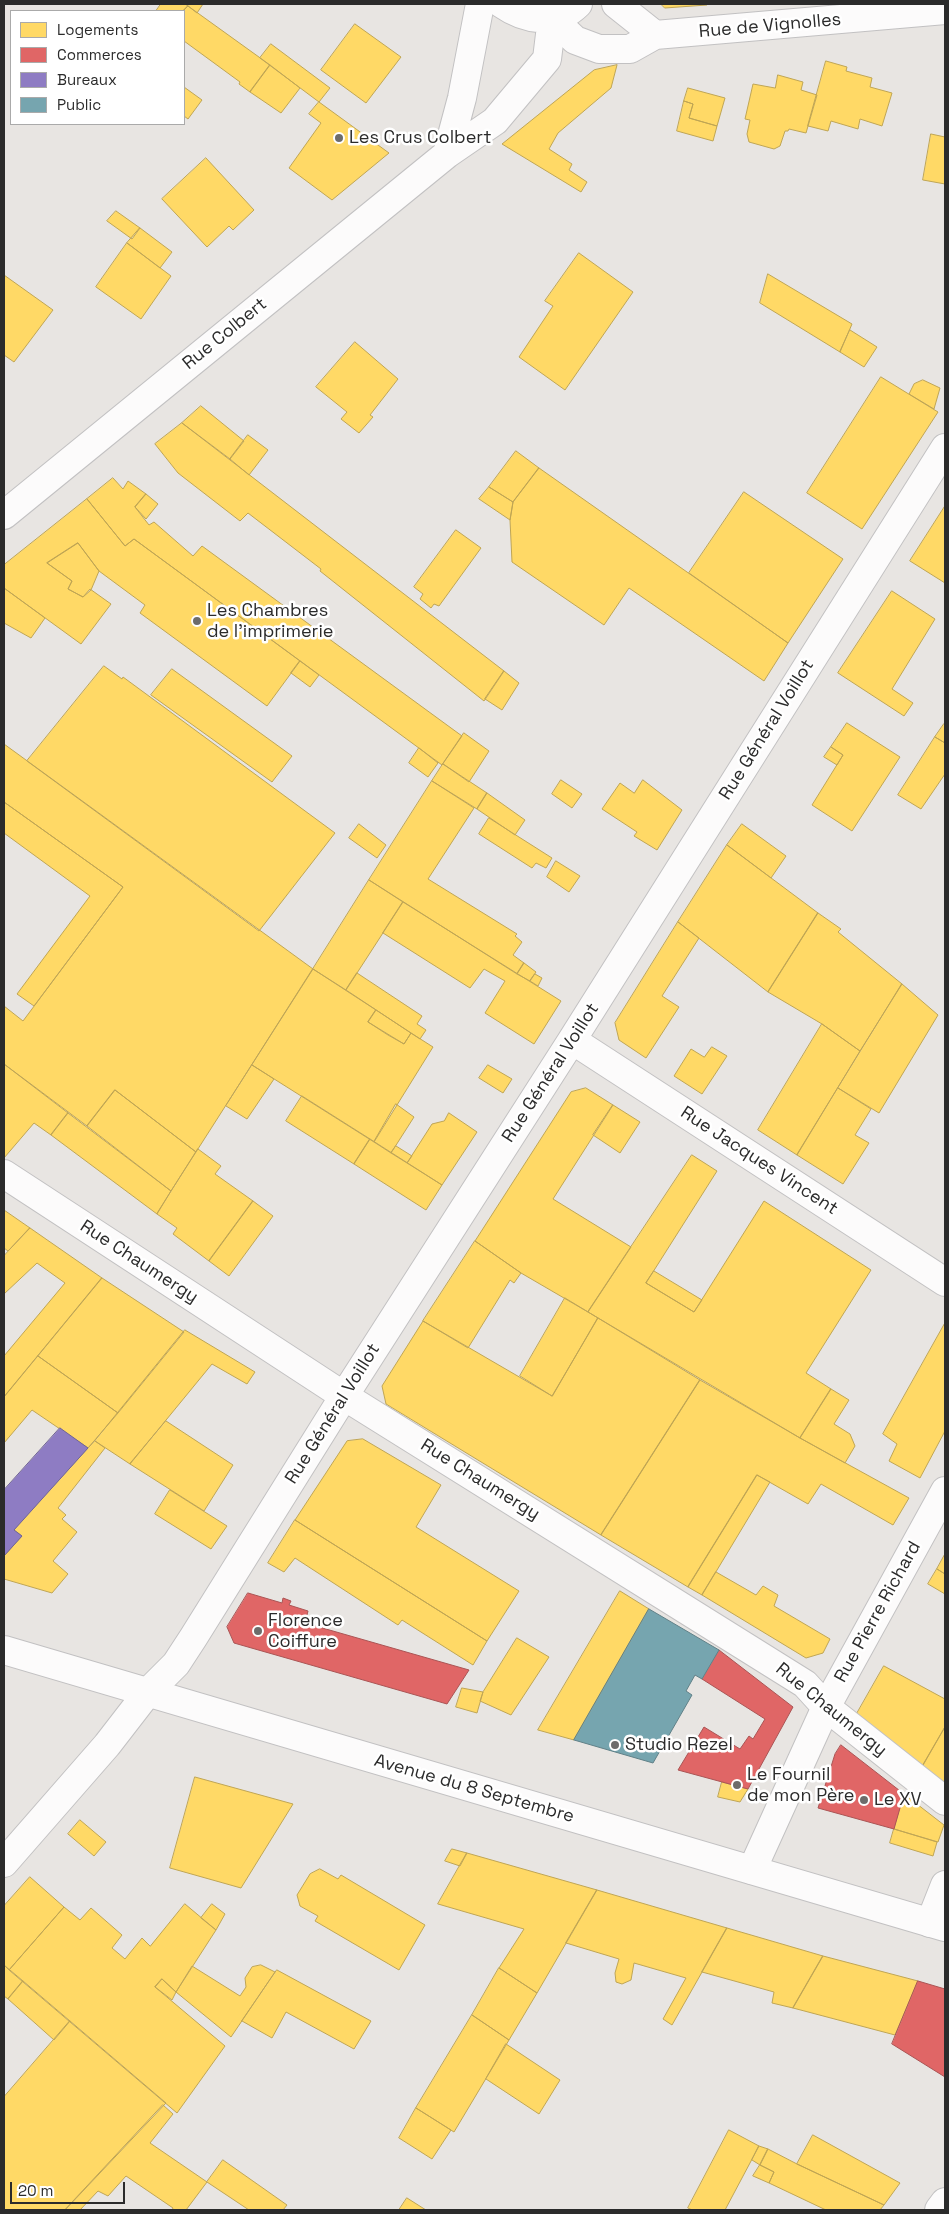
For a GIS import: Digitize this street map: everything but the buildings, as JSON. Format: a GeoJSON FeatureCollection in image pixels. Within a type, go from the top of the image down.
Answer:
{"type":"FeatureCollection","features":[{"type":"Feature","properties":{"kind":"street"},"geometry":{"type":"LineString","coordinates":[[447,154],[462,98],[480,4]]}},
{"type":"Feature","properties":{"kind":"street"},"geometry":{"type":"LineString","coordinates":[[502,4],[514,13],[539,19],[552,18],[564,14],[578,4]]}},
{"type":"Feature","properties":{"kind":"street"},"geometry":{"type":"LineString","coordinates":[[616,4],[655,35]]}},
{"type":"Feature","properties":{"kind":"street","name":"Rue de Vignolles"},"geometry":{"type":"LineString","coordinates":[[552,18],[575,40],[599,49],[630,49],[655,35],[945,10]]}},
{"type":"Feature","properties":{"kind":"street","name":"Rue Colbert"},"geometry":{"type":"LineString","coordinates":[[5,511],[447,154],[494,120],[547,59],[552,18]]}},
{"type":"Feature","properties":{"kind":"street","name":"Rue Général Voillot"},"geometry":{"type":"LineString","coordinates":[[4,1863],[107,1745],[148,1692],[176,1664],[945,448]]}},
{"type":"Feature","properties":{"kind":"street","name":"Rue Jacques Vincent"},"geometry":{"type":"LineString","coordinates":[[572,1040],[945,1282]]}},
{"type":"Feature","properties":{"kind":"street","name":"Rue Chaumergy"},"geometry":{"type":"LineString","coordinates":[[4,1174],[344,1396],[805,1684],[826,1707],[945,1801]]}},
{"type":"Feature","properties":{"kind":"street","name":"Rue Pierre Richard"},"geometry":{"type":"LineString","coordinates":[[752,1870],[826,1707],[945,1491]]}},
{"type":"Feature","properties":{"kind":"street","name":"Avenue du 8 Septembre"},"geometry":{"type":"LineString","coordinates":[[4,1650],[938,1925]]}},
{"type":"Feature","properties":{"kind":"street"},"geometry":{"type":"LineString","coordinates":[[938,1925],[945,1885]]}},
{"type":"Feature","properties":{"kind":"street"},"geometry":{"type":"LineString","coordinates":[[939,2210],[945,2202]]}},
{"type":"Feature","properties":{"kind":"place","name":"Les Crus Colbert"},"geometry":{"type":"Point","coordinates":[339,138]}},
{"type":"Feature","properties":{"kind":"place","name":"Les Chambres de l'imprimerie"},"geometry":{"type":"Point","coordinates":[197,621]}},
{"type":"Feature","properties":{"kind":"place","name":"Florence Coiffure"},"geometry":{"type":"Point","coordinates":[258,1631]}},
{"type":"Feature","properties":{"kind":"place","name":"Studio Rezel"},"geometry":{"type":"Point","coordinates":[615,1745]}},
{"type":"Feature","properties":{"kind":"place","name":"Le Fournil de mon Père"},"geometry":{"type":"Point","coordinates":[737,1785]}},
{"type":"Feature","properties":{"kind":"place","name":"Le XV"},"geometry":{"type":"Point","coordinates":[864,1800]}}]}
